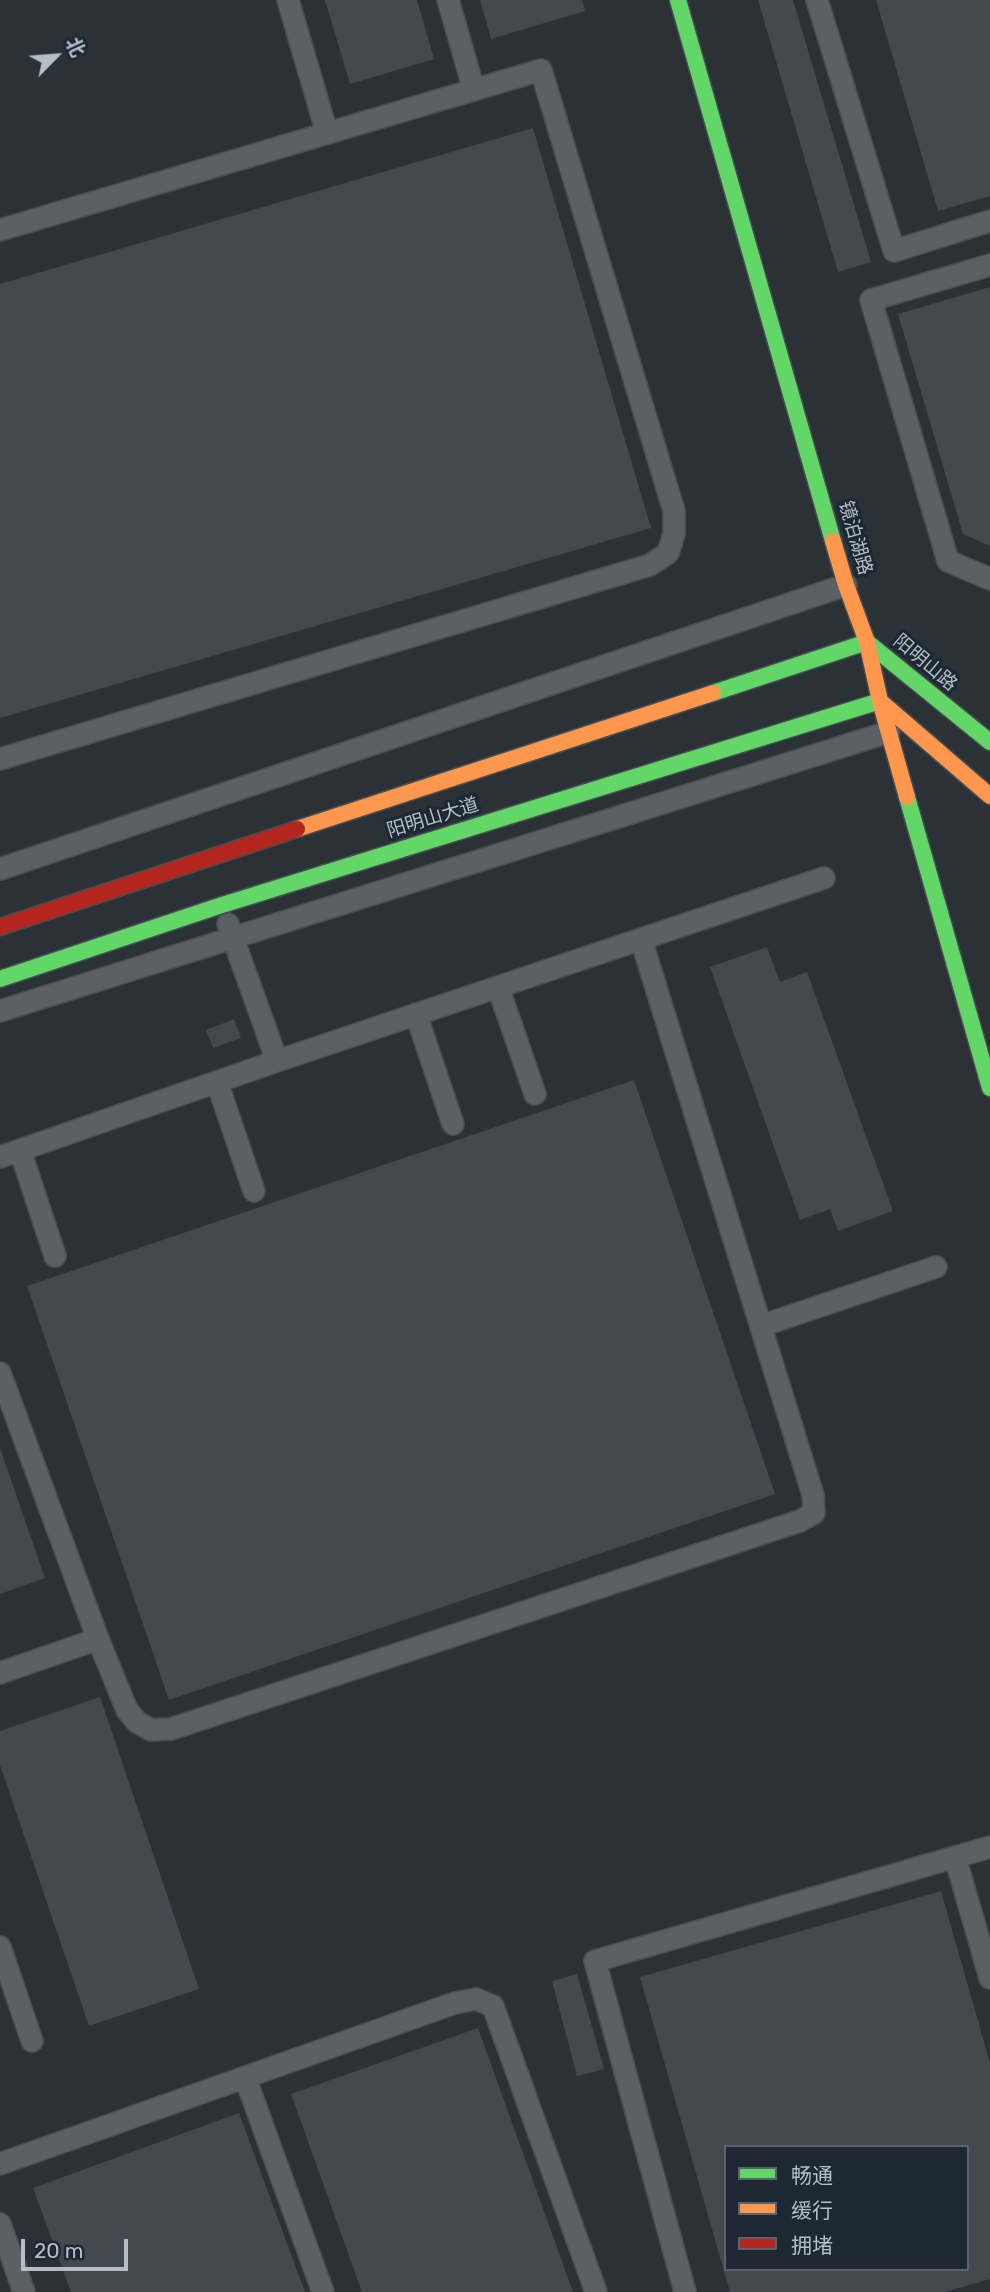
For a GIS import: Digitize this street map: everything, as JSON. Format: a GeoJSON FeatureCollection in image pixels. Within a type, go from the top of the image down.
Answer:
{"type":"FeatureCollection","features":[{"type":"Feature","properties":{"kind":"main road","name":"镜泊湖路"},"geometry":{"type":"LineString","coordinates":[[678,0],[846,585],[867,642],[880,701],[990,1088]]}},
{"type":"Feature","properties":{"kind":"main road","name":"阳明山路"},"geometry":{"type":"LineString","coordinates":[[867,642],[990,742]]}},
{"type":"Feature","properties":{"kind":"main road","name":"阳明山大道"},"geometry":{"type":"LineString","coordinates":[[0,927],[867,642]]}},
{"type":"Feature","properties":{"kind":"main road","name":"阳明山大道"},"geometry":{"type":"LineString","coordinates":[[0,979],[222,905],[880,701]]}},
{"type":"Feature","properties":{"kind":"main road"},"geometry":{"type":"LineString","coordinates":[[880,701],[990,796]]}},
{"type":"Feature","properties":{"kind":"lane"},"geometry":{"type":"LineString","coordinates":[[288,0],[327,133]]}},
{"type":"Feature","properties":{"kind":"lane"},"geometry":{"type":"LineString","coordinates":[[448,0],[474,90]]}},
{"type":"Feature","properties":{"kind":"lane"},"geometry":{"type":"LineString","coordinates":[[817,0],[894,251],[990,221]]}},
{"type":"Feature","properties":{"kind":"lane"},"geometry":{"type":"LineString","coordinates":[[0,230],[541,70],[674,511],[674,534],[668,553],[650,565],[0,759]]}},
{"type":"Feature","properties":{"kind":"lane"},"geometry":{"type":"LineString","coordinates":[[990,265],[871,300],[948,561],[990,579]]}},
{"type":"Feature","properties":{"kind":"lane"},"geometry":{"type":"LineString","coordinates":[[0,869],[846,585]]}},
{"type":"Feature","properties":{"kind":"lane"},"geometry":{"type":"LineString","coordinates":[[0,1011],[889,732]]}},
{"type":"Feature","properties":{"kind":"lane"},"geometry":{"type":"LineString","coordinates":[[55,1256],[10,1154],[277,1060],[824,878]]}},
{"type":"Feature","properties":{"kind":"lane"},"geometry":{"type":"LineString","coordinates":[[222,905],[277,1060]]}},
{"type":"Feature","properties":{"kind":"lane"},"geometry":{"type":"LineString","coordinates":[[0,1373],[127,1710],[137,1722],[150,1730],[171,1729],[800,1521],[814,1513],[813,1495],[641,939]]}},
{"type":"Feature","properties":{"kind":"lane"},"geometry":{"type":"LineString","coordinates":[[498,987],[535,1094]]}},
{"type":"Feature","properties":{"kind":"lane"},"geometry":{"type":"LineString","coordinates":[[416,1014],[453,1124]]}},
{"type":"Feature","properties":{"kind":"lane"},"geometry":{"type":"LineString","coordinates":[[217,1082],[254,1191]]}},
{"type":"Feature","properties":{"kind":"lane"},"geometry":{"type":"LineString","coordinates":[[761,1326],[936,1267]]}},
{"type":"Feature","properties":{"kind":"lane"},"geometry":{"type":"LineString","coordinates":[[0,1673],[98,1639]]}},
{"type":"Feature","properties":{"kind":"lane"},"geometry":{"type":"LineString","coordinates":[[685,2292],[595,1961],[990,1847]]}},
{"type":"Feature","properties":{"kind":"lane"},"geometry":{"type":"LineString","coordinates":[[955,1857],[990,1978]]}},
{"type":"Feature","properties":{"kind":"lane"},"geometry":{"type":"LineString","coordinates":[[0,1947],[32,2040]]}},
{"type":"Feature","properties":{"kind":"lane"},"geometry":{"type":"LineString","coordinates":[[0,2164],[455,2003],[476,1998],[493,2006],[596,2292]]}},
{"type":"Feature","properties":{"kind":"lane"},"geometry":{"type":"LineString","coordinates":[[245,2077],[323,2292]]}},
{"type":"Feature","properties":{"kind":"lane"},"geometry":{"type":"LineString","coordinates":[[0,2224],[24,2292]]}},
{"type":"Feature","properties":{"kind":"building"},"geometry":{"type":"Polygon","coordinates":[[[325,0],[417,0],[434,59],[350,84],[325,0]]]}},
{"type":"Feature","properties":{"kind":"building"},"geometry":{"type":"Polygon","coordinates":[[[480,0],[582,0],[585,11],[491,39],[480,0]]]}},
{"type":"Feature","properties":{"kind":"building"},"geometry":{"type":"Polygon","coordinates":[[[758,0],[793,0],[871,262],[838,272],[758,0]]]}},
{"type":"Feature","properties":{"kind":"building"},"geometry":{"type":"Polygon","coordinates":[[[876,0],[990,0],[990,196],[938,211],[876,0]]]}},
{"type":"Feature","properties":{"kind":"building"},"geometry":{"type":"Polygon","coordinates":[[[533,128],[651,528],[0,718],[0,284],[533,128]]]}},
{"type":"Feature","properties":{"kind":"building"},"geometry":{"type":"Polygon","coordinates":[[[990,287],[990,546],[963,534],[898,314],[990,287]]]}},
{"type":"Feature","properties":{"kind":"building"},"geometry":{"type":"Polygon","coordinates":[[[767,947],[780,982],[807,972],[893,1211],[838,1231],[830,1209],[800,1220],[710,967],[767,947]]]}},
{"type":"Feature","properties":{"kind":"building"},"geometry":{"type":"Polygon","coordinates":[[[234,1019],[241,1038],[213,1048],[206,1030],[234,1019]]]}},
{"type":"Feature","properties":{"kind":"building"},"geometry":{"type":"Polygon","coordinates":[[[634,1080],[775,1494],[169,1700],[27,1286],[634,1080]]]}},
{"type":"Feature","properties":{"kind":"building"},"geometry":{"type":"Polygon","coordinates":[[[0,1448],[45,1578],[0,1594],[0,1448]]]}},
{"type":"Feature","properties":{"kind":"building"},"geometry":{"type":"Polygon","coordinates":[[[100,1697],[199,1989],[89,2026],[0,1765],[0,1731],[100,1697]]]}},
{"type":"Feature","properties":{"kind":"building"},"geometry":{"type":"Polygon","coordinates":[[[941,1891],[990,2063],[990,2279],[945,2292],[730,2292],[640,1977],[941,1891]]]}},
{"type":"Feature","properties":{"kind":"building"},"geometry":{"type":"Polygon","coordinates":[[[577,1974],[604,2069],[577,2076],[552,1981],[577,1974]]]}},
{"type":"Feature","properties":{"kind":"building"},"geometry":{"type":"Polygon","coordinates":[[[478,2028],[573,2292],[362,2292],[291,2094],[478,2028]]]}},
{"type":"Feature","properties":{"kind":"building"},"geometry":{"type":"Polygon","coordinates":[[[239,2113],[305,2292],[71,2292],[33,2188],[239,2113]]]}},
{"type":"Feature","properties":{"kind":"traffic: fast"},"geometry":{"type":"LineString","coordinates":[[678,0],[833,541]]}},
{"type":"Feature","properties":{"kind":"traffic: fast"},"geometry":{"type":"LineString","coordinates":[[713,693],[867,642],[990,742]]}},
{"type":"Feature","properties":{"kind":"traffic: fast"},"geometry":{"type":"LineString","coordinates":[[0,979],[222,905],[880,701]]}},
{"type":"Feature","properties":{"kind":"traffic: fast"},"geometry":{"type":"LineString","coordinates":[[907,797],[990,1088]]}},
{"type":"Feature","properties":{"kind":"traffic: slow"},"geometry":{"type":"LineString","coordinates":[[833,541],[867,642],[880,701],[907,797]]}},
{"type":"Feature","properties":{"kind":"traffic: slow"},"geometry":{"type":"LineString","coordinates":[[297,829],[713,693]]}},
{"type":"Feature","properties":{"kind":"traffic: slow"},"geometry":{"type":"LineString","coordinates":[[880,701],[990,796]]}},
{"type":"Feature","properties":{"kind":"traffic: jam"},"geometry":{"type":"LineString","coordinates":[[0,927],[297,829]]}}]}
